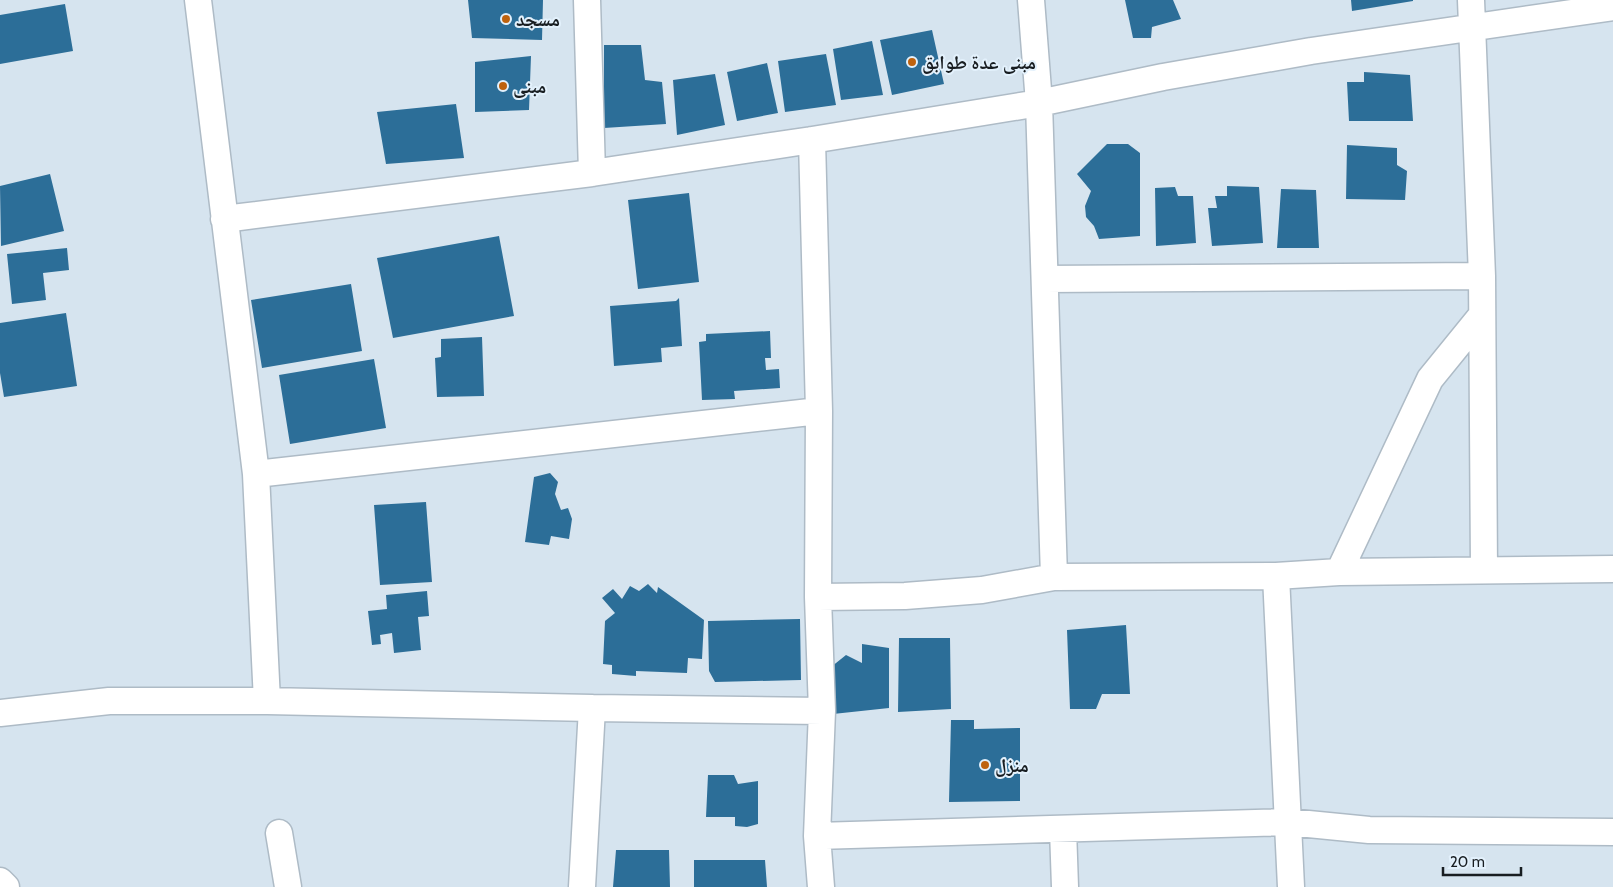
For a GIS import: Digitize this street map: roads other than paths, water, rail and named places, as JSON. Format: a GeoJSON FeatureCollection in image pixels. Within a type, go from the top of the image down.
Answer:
{"type":"FeatureCollection","features":[{"type":"Feature","properties":{"kind":"street"},"geometry":{"type":"LineString","coordinates":[[198,0],[256,474],[267,701]]}},
{"type":"Feature","properties":{"kind":"street"},"geometry":{"type":"LineString","coordinates":[[587,0],[592,173]]}},
{"type":"Feature","properties":{"kind":"street"},"geometry":{"type":"LineString","coordinates":[[1032,0],[1039,103],[1054,577]]}},
{"type":"Feature","properties":{"kind":"street"},"geometry":{"type":"LineString","coordinates":[[1471,0],[1482,276],[1484,570]]}},
{"type":"Feature","properties":{"kind":"street"},"geometry":{"type":"LineString","coordinates":[[224,219],[592,173],[812,140],[1039,103],[1163,77],[1311,51],[1613,7]]}},
{"type":"Feature","properties":{"kind":"street"},"geometry":{"type":"LineString","coordinates":[[812,140],[819,411],[818,597],[822,711],[817,836],[821,887]]}},
{"type":"Feature","properties":{"kind":"street"},"geometry":{"type":"LineString","coordinates":[[1045,278],[1482,276]]}},
{"type":"Feature","properties":{"kind":"street"},"geometry":{"type":"LineString","coordinates":[[1339,572],[1430,379],[1482,315]]}},
{"type":"Feature","properties":{"kind":"street"},"geometry":{"type":"LineString","coordinates":[[256,474],[819,411]]}},
{"type":"Feature","properties":{"kind":"street"},"geometry":{"type":"LineString","coordinates":[[818,597],[905,596],[982,590],[1054,577],[1276,576],[1339,572],[1613,569]]}},
{"type":"Feature","properties":{"kind":"street"},"geometry":{"type":"LineString","coordinates":[[1276,576],[1291,887]]}},
{"type":"Feature","properties":{"kind":"street"},"geometry":{"type":"LineString","coordinates":[[0,713],[109,701],[267,701],[822,711]]}},
{"type":"Feature","properties":{"kind":"street"},"geometry":{"type":"LineString","coordinates":[[582,887],[592,708]]}},
{"type":"Feature","properties":{"kind":"street"},"geometry":{"type":"LineString","coordinates":[[817,836],[1288,822],[1369,830],[1613,832]]}},
{"type":"Feature","properties":{"kind":"street"},"geometry":{"type":"LineString","coordinates":[[1064,829],[1065,887]]}},
{"type":"Feature","properties":{"kind":"street"},"geometry":{"type":"LineString","coordinates":[[279,833],[288,887]]}},
{"type":"Feature","properties":{"kind":"street"},"geometry":{"type":"LineString","coordinates":[[0,881],[6,887]]}},
{"type":"Feature","properties":{"kind":"place","name":"مسجد"},"geometry":{"type":"Point","coordinates":[506,19]}},
{"type":"Feature","properties":{"kind":"place","name":"مبنى عدة طوابق"},"geometry":{"type":"Point","coordinates":[912,62]}},
{"type":"Feature","properties":{"kind":"place","name":"مبنى"},"geometry":{"type":"Point","coordinates":[503,86]}},
{"type":"Feature","properties":{"kind":"place","name":"منزل"},"geometry":{"type":"Point","coordinates":[985,765]}}]}
